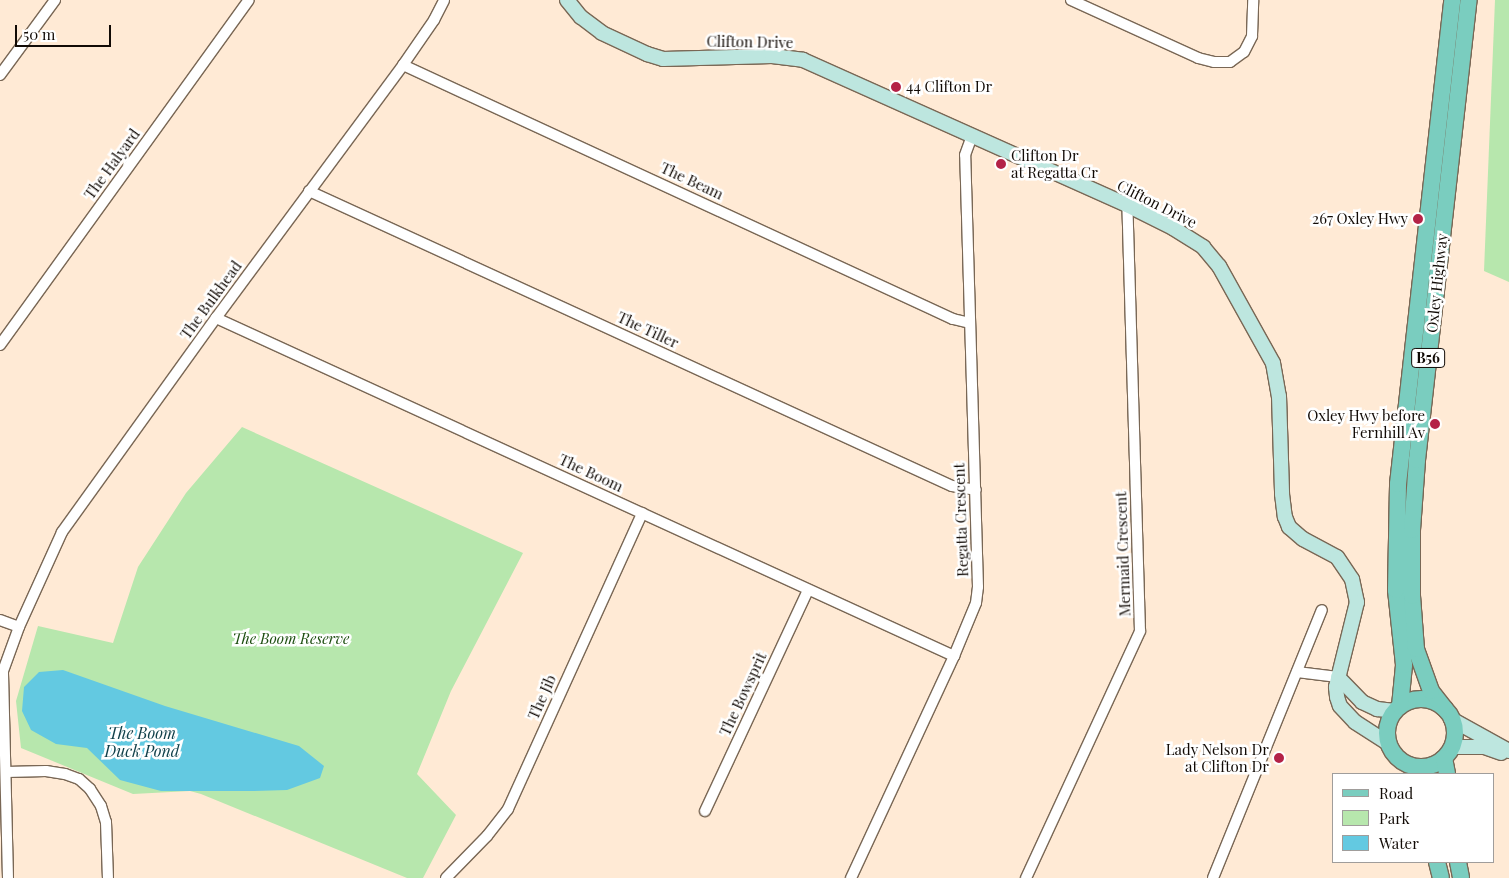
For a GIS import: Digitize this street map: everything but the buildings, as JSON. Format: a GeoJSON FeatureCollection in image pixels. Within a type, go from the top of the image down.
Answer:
{"type":"FeatureCollection","features":[{"type":"Feature","properties":{"kind":"main road","name":"Oxley Highway"},"geometry":{"type":"LineString","coordinates":[[1398,709],[1404,665],[1396,590],[1398,484],[1452,0]]}},
{"type":"Feature","properties":{"kind":"main road","name":"Oxley Highway"},"geometry":{"type":"LineString","coordinates":[[1448,714],[1426,679],[1416,649],[1412,596],[1412,530],[1417,460],[1469,0]]}},
{"type":"Feature","properties":{"kind":"main road"},"geometry":{"type":"LineString","coordinates":[[1398,709],[1409,701],[1428,700],[1448,714],[1454,728],[1448,752],[1447,773]]}},
{"type":"Feature","properties":{"kind":"main road","name":"B56"},"geometry":{"type":"LineString","coordinates":[[1393,751],[1388,727],[1398,709]]}},
{"type":"Feature","properties":{"kind":"main road"},"geometry":{"type":"LineString","coordinates":[[1393,751],[1406,764],[1426,767],[1448,752]]}},
{"type":"Feature","properties":{"kind":"main road"},"geometry":{"type":"LineString","coordinates":[[1393,751],[1410,773]]}},
{"type":"Feature","properties":{"kind":"main road"},"geometry":{"type":"LineString","coordinates":[[1438,863],[1441,878]]}},
{"type":"Feature","properties":{"kind":"main road"},"geometry":{"type":"LineString","coordinates":[[1458,863],[1461,878]]}},
{"type":"Feature","properties":{"kind":"street"},"geometry":{"type":"LineString","coordinates":[[0,76],[55,0]]}},
{"type":"Feature","properties":{"kind":"street","name":"The Halyard"},"geometry":{"type":"LineString","coordinates":[[0,345],[248,0]]}},
{"type":"Feature","properties":{"kind":"street","name":"The Bulkhead"},"geometry":{"type":"LineString","coordinates":[[8,878],[3,846],[6,772],[3,671],[19,627],[62,532],[216,318],[403,65],[434,20],[444,0]]}},
{"type":"Feature","properties":{"kind":"street","name":"Clifton Drive"},"geometry":{"type":"LineString","coordinates":[[567,0],[581,17],[602,34],[663,59],[772,56],[803,60],[1127,205],[1189,236],[1210,254],[1273,363],[1279,396],[1282,494],[1285,517],[1294,532],[1337,557],[1352,579],[1356,592],[1355,616],[1336,687],[1340,706],[1355,722],[1393,751]]}},
{"type":"Feature","properties":{"kind":"street"},"geometry":{"type":"LineString","coordinates":[[1071,0],[1198,58],[1214,62],[1230,62],[1244,52],[1252,36],[1253,0]]}},
{"type":"Feature","properties":{"kind":"street","name":"The Beam"},"geometry":{"type":"LineString","coordinates":[[403,65],[953,318],[970,323]]}},
{"type":"Feature","properties":{"kind":"street","name":"Regatta Crescent"},"geometry":{"type":"LineString","coordinates":[[851,878],[954,656],[976,602],[978,587],[976,490],[965,155],[972,136]]}},
{"type":"Feature","properties":{"kind":"street","name":"The Tiller"},"geometry":{"type":"LineString","coordinates":[[310,191],[952,486],[976,490]]}},
{"type":"Feature","properties":{"kind":"street","name":"Mermaid Crescent"},"geometry":{"type":"LineString","coordinates":[[1026,878],[1140,631],[1127,205]]}},
{"type":"Feature","properties":{"kind":"street","name":"The Boom"},"geometry":{"type":"LineString","coordinates":[[216,318],[954,656]]}},
{"type":"Feature","properties":{"kind":"street","name":"The Jib"},"geometry":{"type":"LineString","coordinates":[[446,878],[487,836],[508,809],[642,513]]}},
{"type":"Feature","properties":{"kind":"street","name":"The Bowsprit"},"geometry":{"type":"LineString","coordinates":[[705,811],[808,590]]}},
{"type":"Feature","properties":{"kind":"street"},"geometry":{"type":"LineString","coordinates":[[1213,878],[1322,610]]}},
{"type":"Feature","properties":{"kind":"street"},"geometry":{"type":"LineString","coordinates":[[0,620],[19,627]]}},
{"type":"Feature","properties":{"kind":"street"},"geometry":{"type":"LineString","coordinates":[[1297,672],[1338,677],[1362,702],[1377,709],[1398,709]]}},
{"type":"Feature","properties":{"kind":"street"},"geometry":{"type":"LineString","coordinates":[[1448,714],[1509,750]]}},
{"type":"Feature","properties":{"kind":"street"},"geometry":{"type":"LineString","coordinates":[[1448,752],[1484,747],[1509,756]]}},
{"type":"Feature","properties":{"kind":"street"},"geometry":{"type":"LineString","coordinates":[[6,772],[46,771],[65,774],[79,779],[90,790],[101,806],[106,822],[108,878]]}},
{"type":"Feature","properties":{"kind":"green space"},"geometry":{"type":"Polygon","coordinates":[[[1495,0],[1509,0],[1509,282],[1484,271],[1495,0]]]}},
{"type":"Feature","properties":{"kind":"green space","name":"The Boom Reserve"},"geometry":{"type":"Polygon","coordinates":[[[242,427],[523,553],[451,691],[417,774],[456,815],[423,878],[407,878],[201,794],[190,791],[133,794],[21,748],[16,701],[38,626],[113,643],[138,567],[186,493],[242,427]]]}},
{"type":"Feature","properties":{"kind":"water","name":"The Boom Duck Pond"},"geometry":{"type":"Polygon","coordinates":[[[63,670],[165,706],[299,746],[324,766],[320,778],[287,790],[253,791],[161,791],[120,780],[87,748],[56,744],[31,730],[22,711],[24,687],[39,672],[63,670]]]}},
{"type":"Feature","properties":{"kind":"place","name":"44 Clifton Dr"},"geometry":{"type":"Point","coordinates":[896,87]}},
{"type":"Feature","properties":{"kind":"place","name":"Clifton Dr at Regatta Cr"},"geometry":{"type":"Point","coordinates":[1001,164]}},
{"type":"Feature","properties":{"kind":"place","name":"267 Oxley Hwy"},"geometry":{"type":"Point","coordinates":[1418,219]}},
{"type":"Feature","properties":{"kind":"place","name":"Oxley Hwy before Fernhill Av"},"geometry":{"type":"Point","coordinates":[1435,424]}},
{"type":"Feature","properties":{"kind":"place","name":"Lady Nelson Dr at Clifton Dr"},"geometry":{"type":"Point","coordinates":[1279,758]}}]}
